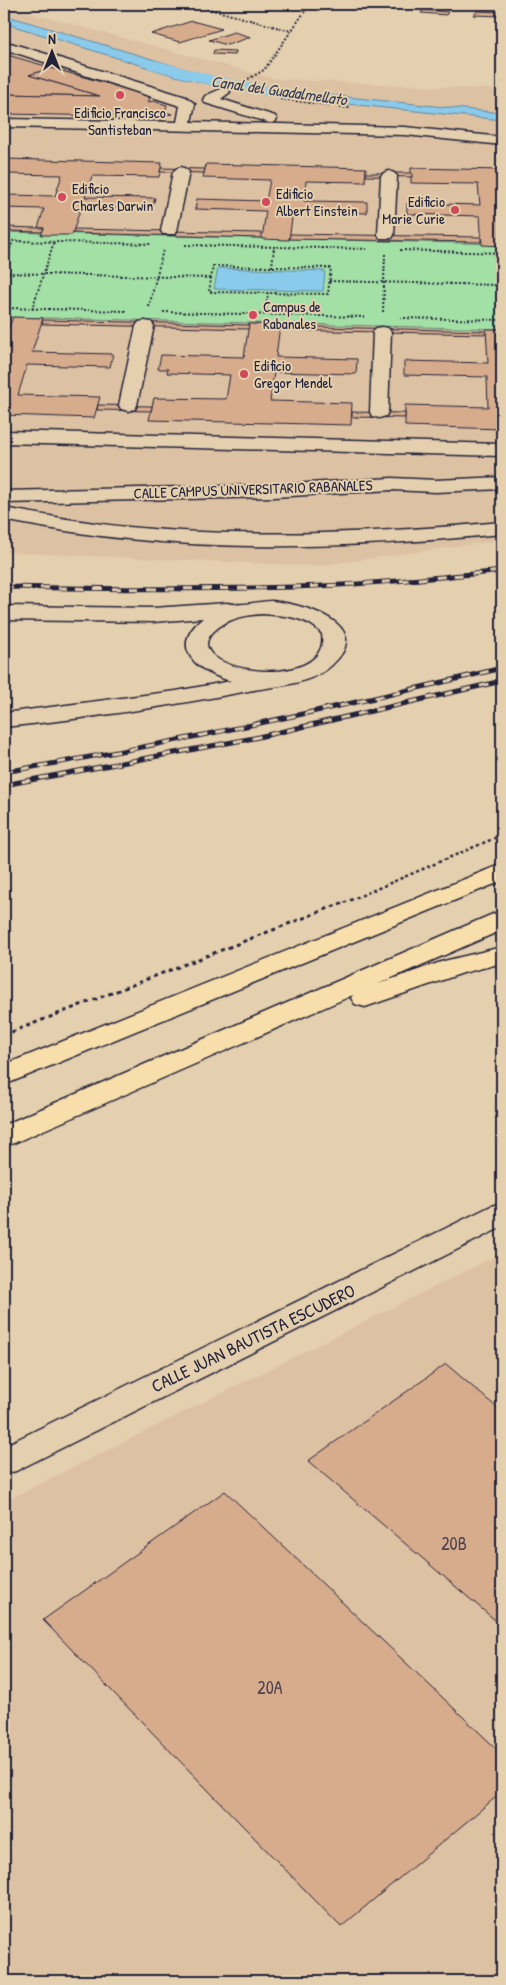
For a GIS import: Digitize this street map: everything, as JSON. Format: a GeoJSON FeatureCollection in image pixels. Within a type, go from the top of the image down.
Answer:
{"type":"FeatureCollection","features":[{"type":"Feature","properties":{"kind":"main road"},"geometry":{"type":"LineString","coordinates":[[352,934],[502,863]]}},
{"type":"Feature","properties":{"kind":"main road"},"geometry":{"type":"LineString","coordinates":[[4,1076],[502,872]]}},
{"type":"Feature","properties":{"kind":"main road"},"geometry":{"type":"LineString","coordinates":[[4,1136],[502,920]]}},
{"type":"Feature","properties":{"kind":"main road"},"geometry":{"type":"LineString","coordinates":[[100,1095],[386,990],[454,967],[502,955]]}},
{"type":"Feature","properties":{"kind":"street"},"geometry":{"type":"LineString","coordinates":[[8,47],[181,100],[188,104],[184,127]]}},
{"type":"Feature","properties":{"kind":"street"},"geometry":{"type":"LineString","coordinates":[[223,92],[210,100],[288,124],[288,129]]}},
{"type":"Feature","properties":{"kind":"street"},"geometry":{"type":"LineString","coordinates":[[4,123],[405,131],[502,141]]}},
{"type":"Feature","properties":{"kind":"street"},"geometry":{"type":"LineString","coordinates":[[166,238],[182,167]]}},
{"type":"Feature","properties":{"kind":"street"},"geometry":{"type":"LineString","coordinates":[[386,243],[389,171]]}},
{"type":"Feature","properties":{"kind":"street"},"geometry":{"type":"LineString","coordinates":[[120,440],[147,319]]}},
{"type":"Feature","properties":{"kind":"street"},"geometry":{"type":"LineString","coordinates":[[379,447],[382,321]]}},
{"type":"Feature","properties":{"kind":"street"},"geometry":{"type":"LineString","coordinates":[[4,437],[502,450]]}},
{"type":"Feature","properties":{"kind":"street","name":"CALLE CAMPUS UNIVERSITARIO RABANALES"},"geometry":{"type":"LineString","coordinates":[[4,497],[274,491],[392,484],[436,486],[502,483]]}},
{"type":"Feature","properties":{"kind":"street"},"geometry":{"type":"LineString","coordinates":[[4,514],[86,530],[254,540],[358,538],[502,528]]}},
{"type":"Feature","properties":{"kind":"street"},"geometry":{"type":"LineString","coordinates":[[4,612],[153,615],[266,608],[303,613],[317,620],[330,630],[335,639],[334,651],[329,658],[315,668],[301,674],[219,691],[83,712],[4,720]]}},
{"type":"Feature","properties":{"kind":"street"},"geometry":{"type":"LineString","coordinates":[[266,608],[231,612],[212,620],[196,638],[196,646],[202,658],[226,673],[246,677],[278,678]]}},
{"type":"Feature","properties":{"kind":"street"},"geometry":{"type":"LineString","coordinates":[[83,712],[155,698],[176,690],[192,677],[202,658]]}},
{"type":"Feature","properties":{"kind":"street","name":"CALLE JUAN BAUTISTA ESCUDERO"},"geometry":{"type":"LineString","coordinates":[[4,1461],[502,1214]]}},
{"type":"Feature","properties":{"kind":"path"},"geometry":{"type":"LineString","coordinates":[[191,4],[291,31]]}},
{"type":"Feature","properties":{"kind":"path"},"geometry":{"type":"LineString","coordinates":[[240,83],[264,70],[310,4]]}},
{"type":"Feature","properties":{"kind":"path"},"geometry":{"type":"LineString","coordinates":[[280,99],[356,108]]}},
{"type":"Feature","properties":{"kind":"path"},"geometry":{"type":"LineString","coordinates":[[147,319],[166,238]]}},
{"type":"Feature","properties":{"kind":"path"},"geometry":{"type":"LineString","coordinates":[[4,264],[13,241],[155,244]]}},
{"type":"Feature","properties":{"kind":"path"},"geometry":{"type":"LineString","coordinates":[[32,309],[54,242]]}},
{"type":"Feature","properties":{"kind":"path"},"geometry":{"type":"LineString","coordinates":[[382,321],[386,243]]}},
{"type":"Feature","properties":{"kind":"path"},"geometry":{"type":"LineString","coordinates":[[182,245],[376,250]]}},
{"type":"Feature","properties":{"kind":"path"},"geometry":{"type":"LineString","coordinates":[[272,267],[274,247]]}},
{"type":"Feature","properties":{"kind":"path"},"geometry":{"type":"LineString","coordinates":[[395,250],[502,253]]}},
{"type":"Feature","properties":{"kind":"path"},"geometry":{"type":"LineString","coordinates":[[214,266],[272,267],[331,268],[328,294],[208,292],[214,266]]}},
{"type":"Feature","properties":{"kind":"path"},"geometry":{"type":"LineString","coordinates":[[502,272],[498,280],[502,297]]}},
{"type":"Feature","properties":{"kind":"path"},"geometry":{"type":"LineString","coordinates":[[4,273],[211,278]]}},
{"type":"Feature","properties":{"kind":"path"},"geometry":{"type":"LineString","coordinates":[[330,281],[498,285]]}},
{"type":"Feature","properties":{"kind":"path"},"geometry":{"type":"LineString","coordinates":[[265,314],[268,293]]}},
{"type":"Feature","properties":{"kind":"path"},"geometry":{"type":"LineString","coordinates":[[4,308],[128,311]]}},
{"type":"Feature","properties":{"kind":"path"},"geometry":{"type":"LineString","coordinates":[[158,312],[265,314],[382,321],[502,320]]}},
{"type":"Feature","properties":{"kind":"path"},"geometry":{"type":"LineString","coordinates":[[4,1035],[342,903],[502,835]]}},
{"type":"Feature","properties":{"kind":"shaded area","name":"Campus de Rabanales"},"geometry":{"type":"Polygon","coordinates":[[[4,6],[276,79],[502,90],[502,540],[316,566],[4,552],[4,6]]]}},
{"type":"Feature","properties":{"kind":"shaded area"},"geometry":{"type":"Polygon","coordinates":[[[502,1253],[502,1981],[4,1981],[4,1502],[502,1253]]]}},
{"type":"Feature","properties":{"kind":"green space"},"geometry":{"type":"Polygon","coordinates":[[[4,232],[502,244],[502,272],[498,280],[502,297],[502,329],[4,317],[4,232]]]}},
{"type":"Feature","properties":{"kind":"water"},"geometry":{"type":"Polygon","coordinates":[[[4,15],[203,74],[191,80],[172,75],[4,23],[4,15]]]}},
{"type":"Feature","properties":{"kind":"water"},"geometry":{"type":"Polygon","coordinates":[[[205,75],[236,82],[225,88],[195,81],[205,75]]]}},
{"type":"Feature","properties":{"kind":"water"},"geometry":{"type":"Polygon","coordinates":[[[244,84],[280,90],[502,113],[502,120],[318,101],[235,90],[244,84]]]}},
{"type":"Feature","properties":{"kind":"water"},"geometry":{"type":"Polygon","coordinates":[[[218,268],[325,271],[323,291],[214,289],[218,268]]]}},
{"type":"Feature","properties":{"kind":"building"},"geometry":{"type":"Polygon","coordinates":[[[423,10],[448,12],[446,15],[421,13],[423,10]]]}},
{"type":"Feature","properties":{"kind":"building"},"geometry":{"type":"Polygon","coordinates":[[[477,11],[502,12],[500,16],[474,15],[477,11]]]}},
{"type":"Feature","properties":{"kind":"building"},"geometry":{"type":"Polygon","coordinates":[[[192,21],[222,29],[180,42],[151,34],[192,21]]]}},
{"type":"Feature","properties":{"kind":"building"},"geometry":{"type":"Polygon","coordinates":[[[234,32],[251,37],[227,45],[209,40],[234,32]]]}},
{"type":"Feature","properties":{"kind":"building"},"geometry":{"type":"Polygon","coordinates":[[[214,50],[236,51],[235,55],[213,54],[214,50]]]}},
{"type":"Feature","properties":{"kind":"building"},"geometry":{"type":"Polygon","coordinates":[[[4,54],[42,65],[55,64],[63,67],[61,71],[51,68],[29,75],[100,96],[4,94],[4,54]]]}},
{"type":"Feature","properties":{"kind":"building","name":"Edificio Francisco Santisteban"},"geometry":{"type":"Polygon","coordinates":[[[51,68],[142,93],[150,98],[148,102],[153,101],[167,105],[165,112],[172,114],[164,115],[162,122],[126,121],[127,119],[116,116],[4,114],[4,94],[100,96],[29,75],[51,68]]]}},
{"type":"Feature","properties":{"kind":"building","name":"Edificio Charles Darwin"},"geometry":{"type":"Polygon","coordinates":[[[4,159],[162,163],[159,177],[92,176],[85,197],[155,198],[152,209],[81,207],[72,235],[41,235],[44,228],[38,228],[44,209],[4,208],[4,195],[55,196],[62,175],[4,174],[4,159]]]}},
{"type":"Feature","properties":{"kind":"building","name":"Edificio Albert Einstein"},"geometry":{"type":"Polygon","coordinates":[[[206,164],[366,168],[365,182],[306,181],[304,201],[367,202],[367,213],[293,211],[289,240],[262,239],[266,211],[195,209],[197,199],[266,201],[270,180],[203,178],[206,164]]]}},
{"type":"Feature","properties":{"kind":"building"},"geometry":{"type":"Polygon","coordinates":[[[161,168],[205,169],[204,173],[160,172],[161,168]]]}},
{"type":"Feature","properties":{"kind":"building","name":"Edificio Marie Curie"},"geometry":{"type":"Polygon","coordinates":[[[411,168],[502,170],[502,246],[482,245],[480,216],[407,214],[407,203],[480,205],[478,184],[411,183],[411,168]]]}},
{"type":"Feature","properties":{"kind":"building"},"geometry":{"type":"Polygon","coordinates":[[[366,173],[412,173],[412,177],[366,176],[366,173]]]}},
{"type":"Feature","properties":{"kind":"building"},"geometry":{"type":"Polygon","coordinates":[[[4,227],[44,228],[42,232],[4,231],[4,227]]]}},
{"type":"Feature","properties":{"kind":"building"},"geometry":{"type":"Polygon","coordinates":[[[74,229],[262,233],[262,238],[73,233],[74,229]]]}},
{"type":"Feature","properties":{"kind":"building"},"geometry":{"type":"Polygon","coordinates":[[[290,234],[481,237],[481,242],[289,239],[290,234]]]}},
{"type":"Feature","properties":{"kind":"building"},"geometry":{"type":"Polygon","coordinates":[[[13,317],[43,318],[32,352],[113,354],[110,367],[27,365],[18,395],[100,397],[94,418],[4,415],[4,340],[13,317]]]}},
{"type":"Feature","properties":{"kind":"building"},"geometry":{"type":"Polygon","coordinates":[[[43,320],[249,325],[249,329],[42,324],[43,320]]]}},
{"type":"Feature","properties":{"kind":"building","name":"Edificio Gregor Mendel"},"geometry":{"type":"Polygon","coordinates":[[[249,324],[280,325],[276,357],[357,359],[356,374],[274,372],[270,401],[352,403],[351,425],[149,420],[154,398],[226,399],[230,375],[167,373],[168,369],[158,369],[161,355],[244,357],[249,324]]]}},
{"type":"Feature","properties":{"kind":"building"},"geometry":{"type":"Polygon","coordinates":[[[280,326],[486,331],[486,334],[279,330],[280,326]]]}},
{"type":"Feature","properties":{"kind":"building"},"geometry":{"type":"Polygon","coordinates":[[[486,329],[502,329],[502,429],[405,426],[405,405],[488,407],[487,377],[404,375],[404,361],[488,363],[486,329]]]}},
{"type":"Feature","properties":{"kind":"building"},"geometry":{"type":"Polygon","coordinates":[[[98,405],[152,406],[151,411],[97,410],[98,405]]]}},
{"type":"Feature","properties":{"kind":"building"},"geometry":{"type":"Polygon","coordinates":[[[352,412],[405,413],[405,418],[352,417],[352,412]]]}},
{"type":"Feature","properties":{"kind":"building"},"geometry":{"type":"Polygon","coordinates":[[[446,1364],[502,1412],[502,1626],[308,1461],[446,1364]]]}},
{"type":"Feature","properties":{"kind":"building"},"geometry":{"type":"Polygon","coordinates":[[[225,1491],[502,1754],[502,1792],[341,1927],[43,1620],[225,1491]]]}},
{"type":"Feature","properties":{"kind":"waterway","name":"Canal del Guadalmellato"},"geometry":{"type":"LineString","coordinates":[[154,65],[217,82],[284,94]]}},
{"type":"Feature","properties":{"kind":"railway"},"geometry":{"type":"LineString","coordinates":[[4,587],[148,589],[293,587],[372,583],[502,571]]}},
{"type":"Feature","properties":{"kind":"railway"},"geometry":{"type":"LineString","coordinates":[[4,772],[129,750],[254,724],[502,668]]}},
{"type":"Feature","properties":{"kind":"railway"},"geometry":{"type":"LineString","coordinates":[[4,785],[254,738],[502,681]]}},
{"type":"Feature","properties":{"kind":"place","name":"Edificio Francisco Santisteban"},"geometry":{"type":"Point","coordinates":[120,95]}},
{"type":"Feature","properties":{"kind":"place","name":"Edificio Charles Darwin"},"geometry":{"type":"Point","coordinates":[62,197]}},
{"type":"Feature","properties":{"kind":"place","name":"Edificio Albert Einstein"},"geometry":{"type":"Point","coordinates":[266,202]}},
{"type":"Feature","properties":{"kind":"place","name":"Edificio Marie Curie"},"geometry":{"type":"Point","coordinates":[455,210]}},
{"type":"Feature","properties":{"kind":"place","name":"Campus de Rabanales"},"geometry":{"type":"Point","coordinates":[253,315]}},
{"type":"Feature","properties":{"kind":"place","name":"Edificio Gregor Mendel"},"geometry":{"type":"Point","coordinates":[244,374]}}]}
